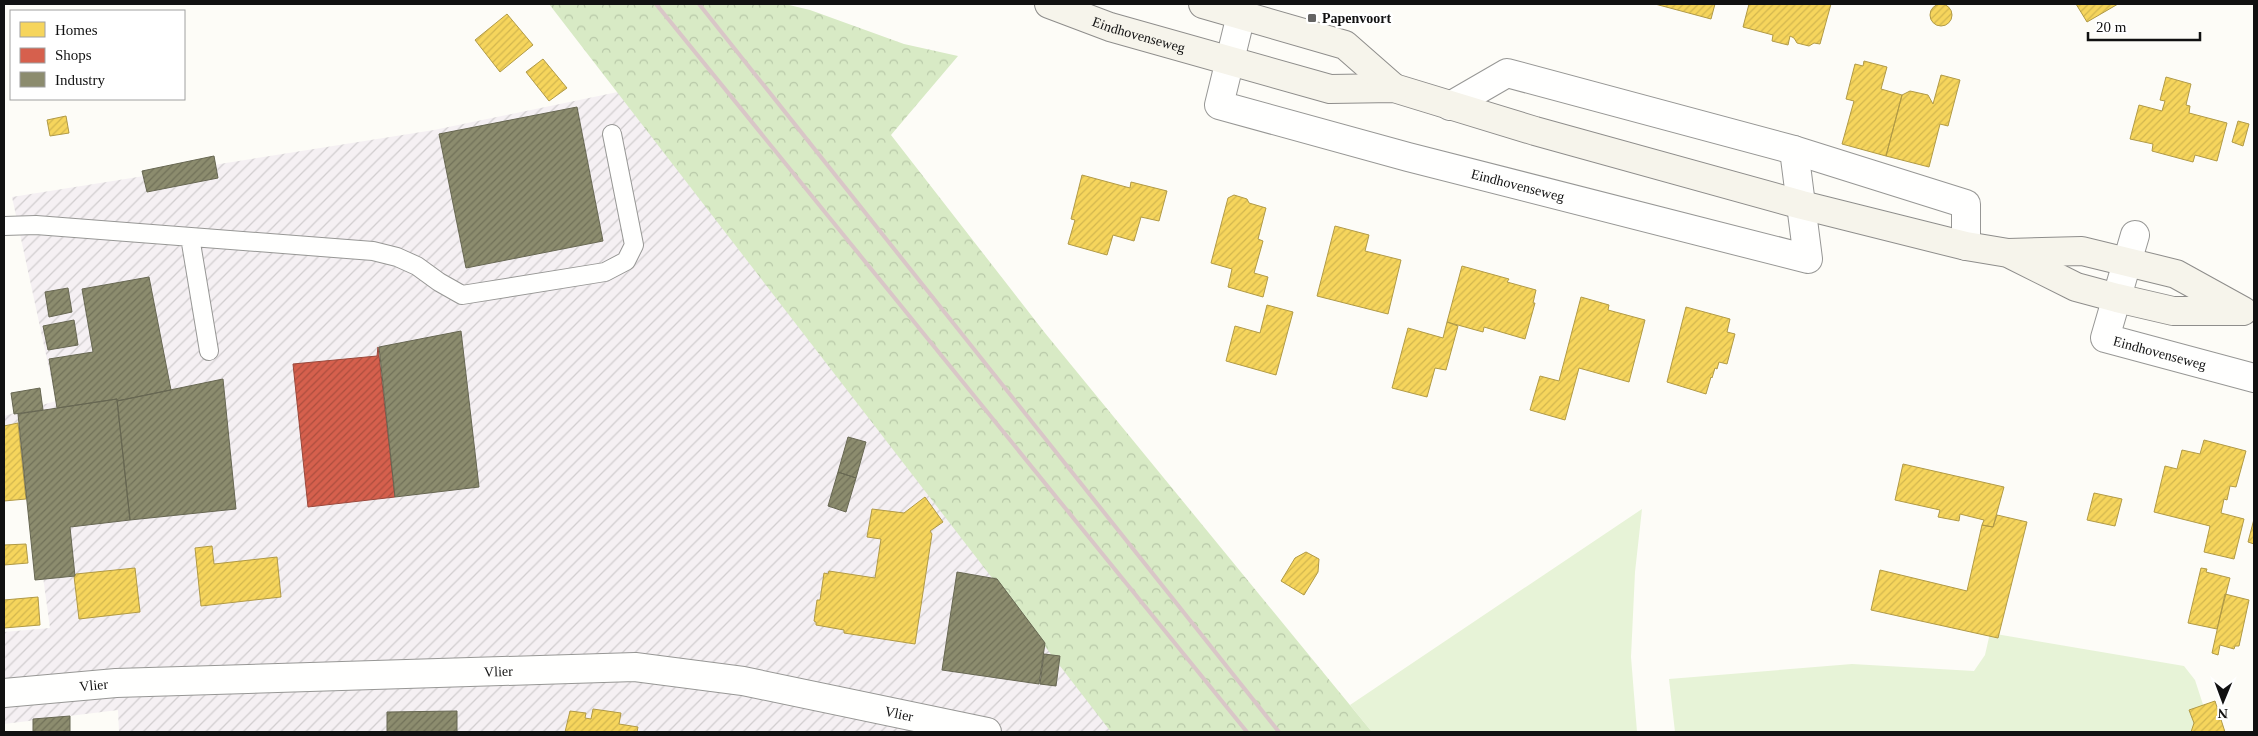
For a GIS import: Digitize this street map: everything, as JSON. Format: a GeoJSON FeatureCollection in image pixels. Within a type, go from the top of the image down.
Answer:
{"type":"FeatureCollection","features":[{"type":"Feature","properties":{"kind":"main road","name":"Eindhovenseweg"},"geometry":{"type":"LineString","coordinates":[[1049,4],[1110,27],[1330,89],[1394,88],[1450,106],[1802,205],[1966,246],[2008,253],[2082,251],[2176,274],[2248,313]]}},
{"type":"Feature","properties":{"kind":"main road","name":"Eindhovenseweg"},"geometry":{"type":"LineString","coordinates":[[1203,4],[1345,45],[1394,88]]}},
{"type":"Feature","properties":{"kind":"main road","name":"Eindhovenseweg"},"geometry":{"type":"LineString","coordinates":[[2008,253],[2076,287],[2117,298],[2173,311],[2248,313]]}},
{"type":"Feature","properties":{"kind":"street","name":"Eindhovenseweg"},"geometry":{"type":"LineString","coordinates":[[1241,15],[1219,105],[1408,157],[1808,260],[1794,150]]}},
{"type":"Feature","properties":{"kind":"street"},"geometry":{"type":"LineString","coordinates":[[1450,106],[1507,73],[1794,150],[1966,204],[1966,246]]}},
{"type":"Feature","properties":{"kind":"street","name":"Eindhovenseweg"},"geometry":{"type":"LineString","coordinates":[[2136,235],[2105,338],[2254,378]]}},
{"type":"Feature","properties":{"kind":"street","name":"Vlier"},"geometry":{"type":"LineString","coordinates":[[4,693],[116,683],[635,667],[743,681],[987,732]]}},
{"type":"Feature","properties":{"kind":"lane"},"geometry":{"type":"LineString","coordinates":[[4,226],[36,226],[373,251],[397,257],[417,266],[439,282],[462,294],[605,272],[626,261],[634,245],[612,134]]}},
{"type":"Feature","properties":{"kind":"lane"},"geometry":{"type":"LineString","coordinates":[[190,237],[210,350]]}},
{"type":"Feature","properties":{"kind":"shaded area"},"geometry":{"type":"Polygon","coordinates":[[[642,87],[1113,732],[119,732],[118,710],[4,724],[4,632],[50,628],[31,489],[4,492],[4,416],[56,401],[12,197],[434,130],[642,87]]]}},
{"type":"Feature","properties":{"kind":"green space"},"geometry":{"type":"Polygon","coordinates":[[[549,4],[785,4],[810,10],[904,44],[958,56],[891,135],[1045,333],[1372,732],[1111,732],[549,4]]]}},
{"type":"Feature","properties":{"kind":"green space"},"geometry":{"type":"Polygon","coordinates":[[[1642,509],[1635,572],[1631,657],[1637,732],[1372,732],[1350,705],[1642,509]]]}},
{"type":"Feature","properties":{"kind":"green space"},"geometry":{"type":"Polygon","coordinates":[[[1990,633],[2184,666],[2195,680],[2212,732],[1675,732],[1669,679],[1852,664],[1974,671],[1985,655],[1990,633]]]}},
{"type":"Feature","properties":{"kind":"building: Homes"},"geometry":{"type":"Polygon","coordinates":[[[1655,4],[1715,4],[1711,19],[1655,4]]]}},
{"type":"Feature","properties":{"kind":"building: Homes"},"geometry":{"type":"Polygon","coordinates":[[[1749,4],[1831,4],[1820,44],[1814,43],[1809,46],[1797,43],[1790,36],[1788,45],[1772,41],[1773,35],[1743,27],[1749,4]]]}},
{"type":"Feature","properties":{"kind":"building: Homes"},"geometry":{"type":"Polygon","coordinates":[[[1941,4],[1951,11],[1952,15],[1945,25],[1941,26],[1931,19],[1930,15],[1937,5],[1941,4]]]}},
{"type":"Feature","properties":{"kind":"building: Homes"},"geometry":{"type":"Polygon","coordinates":[[[2076,4],[2118,4],[2087,22],[2076,4]]]}},
{"type":"Feature","properties":{"kind":"building: Homes"},"geometry":{"type":"Polygon","coordinates":[[[507,14],[533,45],[500,72],[475,40],[507,14]]]}},
{"type":"Feature","properties":{"kind":"building: Homes"},"geometry":{"type":"Polygon","coordinates":[[[543,59],[567,88],[549,101],[526,72],[543,59]]]}},
{"type":"Feature","properties":{"kind":"building: Homes"},"geometry":{"type":"Polygon","coordinates":[[[1864,61],[1887,67],[1881,89],[1902,95],[1886,156],[1842,144],[1854,101],[1846,99],[1855,64],[1863,66],[1864,61]]]}},
{"type":"Feature","properties":{"kind":"building: Homes"},"geometry":{"type":"Polygon","coordinates":[[[1941,75],[1960,80],[1948,126],[1940,124],[1929,167],[1886,156],[1902,95],[1910,91],[1928,95],[1933,104],[1941,75]]]}},
{"type":"Feature","properties":{"kind":"building: Homes"},"geometry":{"type":"Polygon","coordinates":[[[2166,77],[2191,84],[2186,105],[2190,106],[2189,113],[2227,123],[2217,161],[2195,155],[2193,162],[2152,151],[2153,144],[2130,139],[2139,105],[2162,111],[2165,101],[2160,100],[2166,77]]]}},
{"type":"Feature","properties":{"kind":"building: Homes"},"geometry":{"type":"Polygon","coordinates":[[[66,116],[69,133],[50,136],[47,120],[66,116]]]}},
{"type":"Feature","properties":{"kind":"building: Homes"},"geometry":{"type":"Polygon","coordinates":[[[2238,121],[2249,124],[2243,146],[2232,142],[2238,121]]]}},
{"type":"Feature","properties":{"kind":"building: Homes"},"geometry":{"type":"Polygon","coordinates":[[[1082,175],[1130,188],[1131,182],[1167,191],[1159,221],[1141,217],[1134,241],[1113,235],[1107,255],[1068,244],[1075,220],[1071,219],[1082,175]]]}},
{"type":"Feature","properties":{"kind":"building: Homes"},"geometry":{"type":"Polygon","coordinates":[[[1234,195],[1247,199],[1249,203],[1266,208],[1258,239],[1263,241],[1254,273],[1268,277],[1263,297],[1228,287],[1232,269],[1211,263],[1228,198],[1234,195]]]}},
{"type":"Feature","properties":{"kind":"building: Homes"},"geometry":{"type":"Polygon","coordinates":[[[1335,226],[1369,235],[1365,251],[1401,260],[1388,314],[1317,296],[1335,226]]]}},
{"type":"Feature","properties":{"kind":"building: Homes"},"geometry":{"type":"Polygon","coordinates":[[[1462,266],[1509,279],[1507,282],[1536,290],[1533,303],[1535,303],[1525,339],[1484,327],[1483,332],[1447,322],[1462,266]]]}},
{"type":"Feature","properties":{"kind":"building: Homes"},"geometry":{"type":"Polygon","coordinates":[[[1581,297],[1609,305],[1608,310],[1645,320],[1629,382],[1579,368],[1565,420],[1530,410],[1540,376],[1559,381],[1581,297]]]}},
{"type":"Feature","properties":{"kind":"building: Homes"},"geometry":{"type":"Polygon","coordinates":[[[1267,305],[1293,312],[1276,375],[1226,361],[1235,326],[1260,333],[1267,305]]]}},
{"type":"Feature","properties":{"kind":"building: Homes"},"geometry":{"type":"Polygon","coordinates":[[[1686,307],[1730,319],[1727,332],[1735,334],[1727,364],[1719,362],[1717,369],[1715,368],[1711,377],[1706,394],[1667,382],[1686,307]]]}},
{"type":"Feature","properties":{"kind":"building: Homes"},"geometry":{"type":"Polygon","coordinates":[[[1447,322],[1458,326],[1446,370],[1435,368],[1427,397],[1392,388],[1408,328],[1443,338],[1447,322]]]}},
{"type":"Feature","properties":{"kind":"building: Homes"},"geometry":{"type":"Polygon","coordinates":[[[18,423],[26,499],[4,501],[4,426],[18,423]]]}},
{"type":"Feature","properties":{"kind":"building: Homes"},"geometry":{"type":"Polygon","coordinates":[[[2204,440],[2246,451],[2236,487],[2230,486],[2227,500],[2224,499],[2221,513],[2244,519],[2234,559],[2204,552],[2210,526],[2154,512],[2165,466],[2177,469],[2182,450],[2200,454],[2204,440]]]}},
{"type":"Feature","properties":{"kind":"building: Homes"},"geometry":{"type":"Polygon","coordinates":[[[1903,464],[2004,487],[1993,527],[1982,525],[1984,520],[1960,514],[1959,521],[1938,517],[1940,510],[1895,500],[1903,464]]]}},
{"type":"Feature","properties":{"kind":"building: Homes"},"geometry":{"type":"Polygon","coordinates":[[[2094,493],[2122,499],[2115,526],[2087,520],[2094,493]]]}},
{"type":"Feature","properties":{"kind":"building: Homes"},"geometry":{"type":"Polygon","coordinates":[[[925,497],[943,522],[930,531],[932,534],[915,644],[844,633],[844,630],[816,625],[814,621],[817,600],[820,600],[824,573],[828,574],[829,571],[875,578],[881,539],[867,537],[872,509],[904,513],[925,497]]]}},
{"type":"Feature","properties":{"kind":"building: Homes"},"geometry":{"type":"Polygon","coordinates":[[[1997,515],[2027,522],[1998,638],[1871,610],[1880,570],[1967,591],[1982,525],[1993,527],[1997,515]]]}},
{"type":"Feature","properties":{"kind":"building: Homes"},"geometry":{"type":"Polygon","coordinates":[[[2254,519],[2254,544],[2248,542],[2254,519]]]}},
{"type":"Feature","properties":{"kind":"building: Homes"},"geometry":{"type":"Polygon","coordinates":[[[26,544],[28,563],[4,565],[4,545],[26,544]]]}},
{"type":"Feature","properties":{"kind":"building: Homes"},"geometry":{"type":"Polygon","coordinates":[[[212,546],[214,564],[277,557],[281,597],[201,606],[195,548],[212,546]]]}},
{"type":"Feature","properties":{"kind":"building: Homes"},"geometry":{"type":"Polygon","coordinates":[[[1306,552],[1319,559],[1318,572],[1304,595],[1281,581],[1295,558],[1306,552]]]}},
{"type":"Feature","properties":{"kind":"building: Homes"},"geometry":{"type":"Polygon","coordinates":[[[135,568],[140,612],[79,619],[74,576],[76,574],[135,568]]]}},
{"type":"Feature","properties":{"kind":"building: Homes"},"geometry":{"type":"Polygon","coordinates":[[[2201,568],[2207,569],[2206,572],[2230,578],[2217,629],[2188,623],[2201,568]]]}},
{"type":"Feature","properties":{"kind":"building: Homes"},"geometry":{"type":"Polygon","coordinates":[[[2225,594],[2249,600],[2239,646],[2235,646],[2234,649],[2220,645],[2218,655],[2212,653],[2225,594]]]}},
{"type":"Feature","properties":{"kind":"building: Homes"},"geometry":{"type":"Polygon","coordinates":[[[38,597],[40,625],[4,628],[4,600],[38,597]]]}},
{"type":"Feature","properties":{"kind":"building: Homes"},"geometry":{"type":"Polygon","coordinates":[[[2215,701],[2225,732],[2191,732],[2194,723],[2189,710],[2215,701]]]}},
{"type":"Feature","properties":{"kind":"building: Homes"},"geometry":{"type":"Polygon","coordinates":[[[593,709],[621,713],[619,724],[638,727],[637,732],[565,732],[570,711],[586,713],[585,718],[591,719],[593,709]]]}},
{"type":"Feature","properties":{"kind":"building: Shops"},"geometry":{"type":"Polygon","coordinates":[[[378,347],[395,497],[308,507],[293,364],[377,356],[378,347]]]}},
{"type":"Feature","properties":{"kind":"building: Industry"},"geometry":{"type":"Polygon","coordinates":[[[577,107],[603,241],[466,268],[439,134],[577,107]]]}},
{"type":"Feature","properties":{"kind":"building: Industry"},"geometry":{"type":"Polygon","coordinates":[[[214,156],[218,178],[147,192],[142,171],[214,156]]]}},
{"type":"Feature","properties":{"kind":"building: Industry"},"geometry":{"type":"Polygon","coordinates":[[[149,277],[171,390],[117,401],[117,399],[57,408],[49,359],[93,352],[82,289],[149,277]]]}},
{"type":"Feature","properties":{"kind":"building: Industry"},"geometry":{"type":"Polygon","coordinates":[[[68,288],[72,312],[49,317],[45,292],[68,288]]]}},
{"type":"Feature","properties":{"kind":"building: Industry"},"geometry":{"type":"Polygon","coordinates":[[[74,320],[78,345],[48,350],[43,326],[74,320]]]}},
{"type":"Feature","properties":{"kind":"building: Industry"},"geometry":{"type":"Polygon","coordinates":[[[461,331],[479,487],[395,497],[379,347],[461,331]]]}},
{"type":"Feature","properties":{"kind":"building: Industry"},"geometry":{"type":"Polygon","coordinates":[[[223,379],[236,509],[130,520],[117,401],[223,379]]]}},
{"type":"Feature","properties":{"kind":"building: Industry"},"geometry":{"type":"Polygon","coordinates":[[[40,388],[43,410],[14,414],[11,393],[40,388]]]}},
{"type":"Feature","properties":{"kind":"building: Industry"},"geometry":{"type":"Polygon","coordinates":[[[117,399],[130,520],[70,527],[75,576],[35,580],[18,414],[117,399]]]}},
{"type":"Feature","properties":{"kind":"building: Industry"},"geometry":{"type":"Polygon","coordinates":[[[848,437],[866,442],[856,478],[838,472],[848,437]]]}},
{"type":"Feature","properties":{"kind":"building: Industry"},"geometry":{"type":"Polygon","coordinates":[[[838,472],[856,478],[846,512],[828,506],[838,472]]]}},
{"type":"Feature","properties":{"kind":"building: Industry"},"geometry":{"type":"Polygon","coordinates":[[[957,572],[997,579],[1045,643],[1039,684],[942,670],[957,572]]]}},
{"type":"Feature","properties":{"kind":"building: Industry"},"geometry":{"type":"Polygon","coordinates":[[[1044,654],[1060,656],[1056,686],[1040,684],[1044,654]]]}},
{"type":"Feature","properties":{"kind":"building: Industry"},"geometry":{"type":"Polygon","coordinates":[[[457,711],[457,732],[387,732],[387,712],[457,711]]]}},
{"type":"Feature","properties":{"kind":"building: Industry"},"geometry":{"type":"Polygon","coordinates":[[[70,716],[70,732],[33,732],[33,719],[70,716]]]}},
{"type":"Feature","properties":{"kind":"railway"},"geometry":{"type":"LineString","coordinates":[[656,4],[1247,732]]}},
{"type":"Feature","properties":{"kind":"railway"},"geometry":{"type":"LineString","coordinates":[[699,4],[1279,732]]}},
{"type":"Feature","properties":{"kind":"place","name":"Papenvoort"},"geometry":{"type":"Point","coordinates":[1312,18]}}]}
